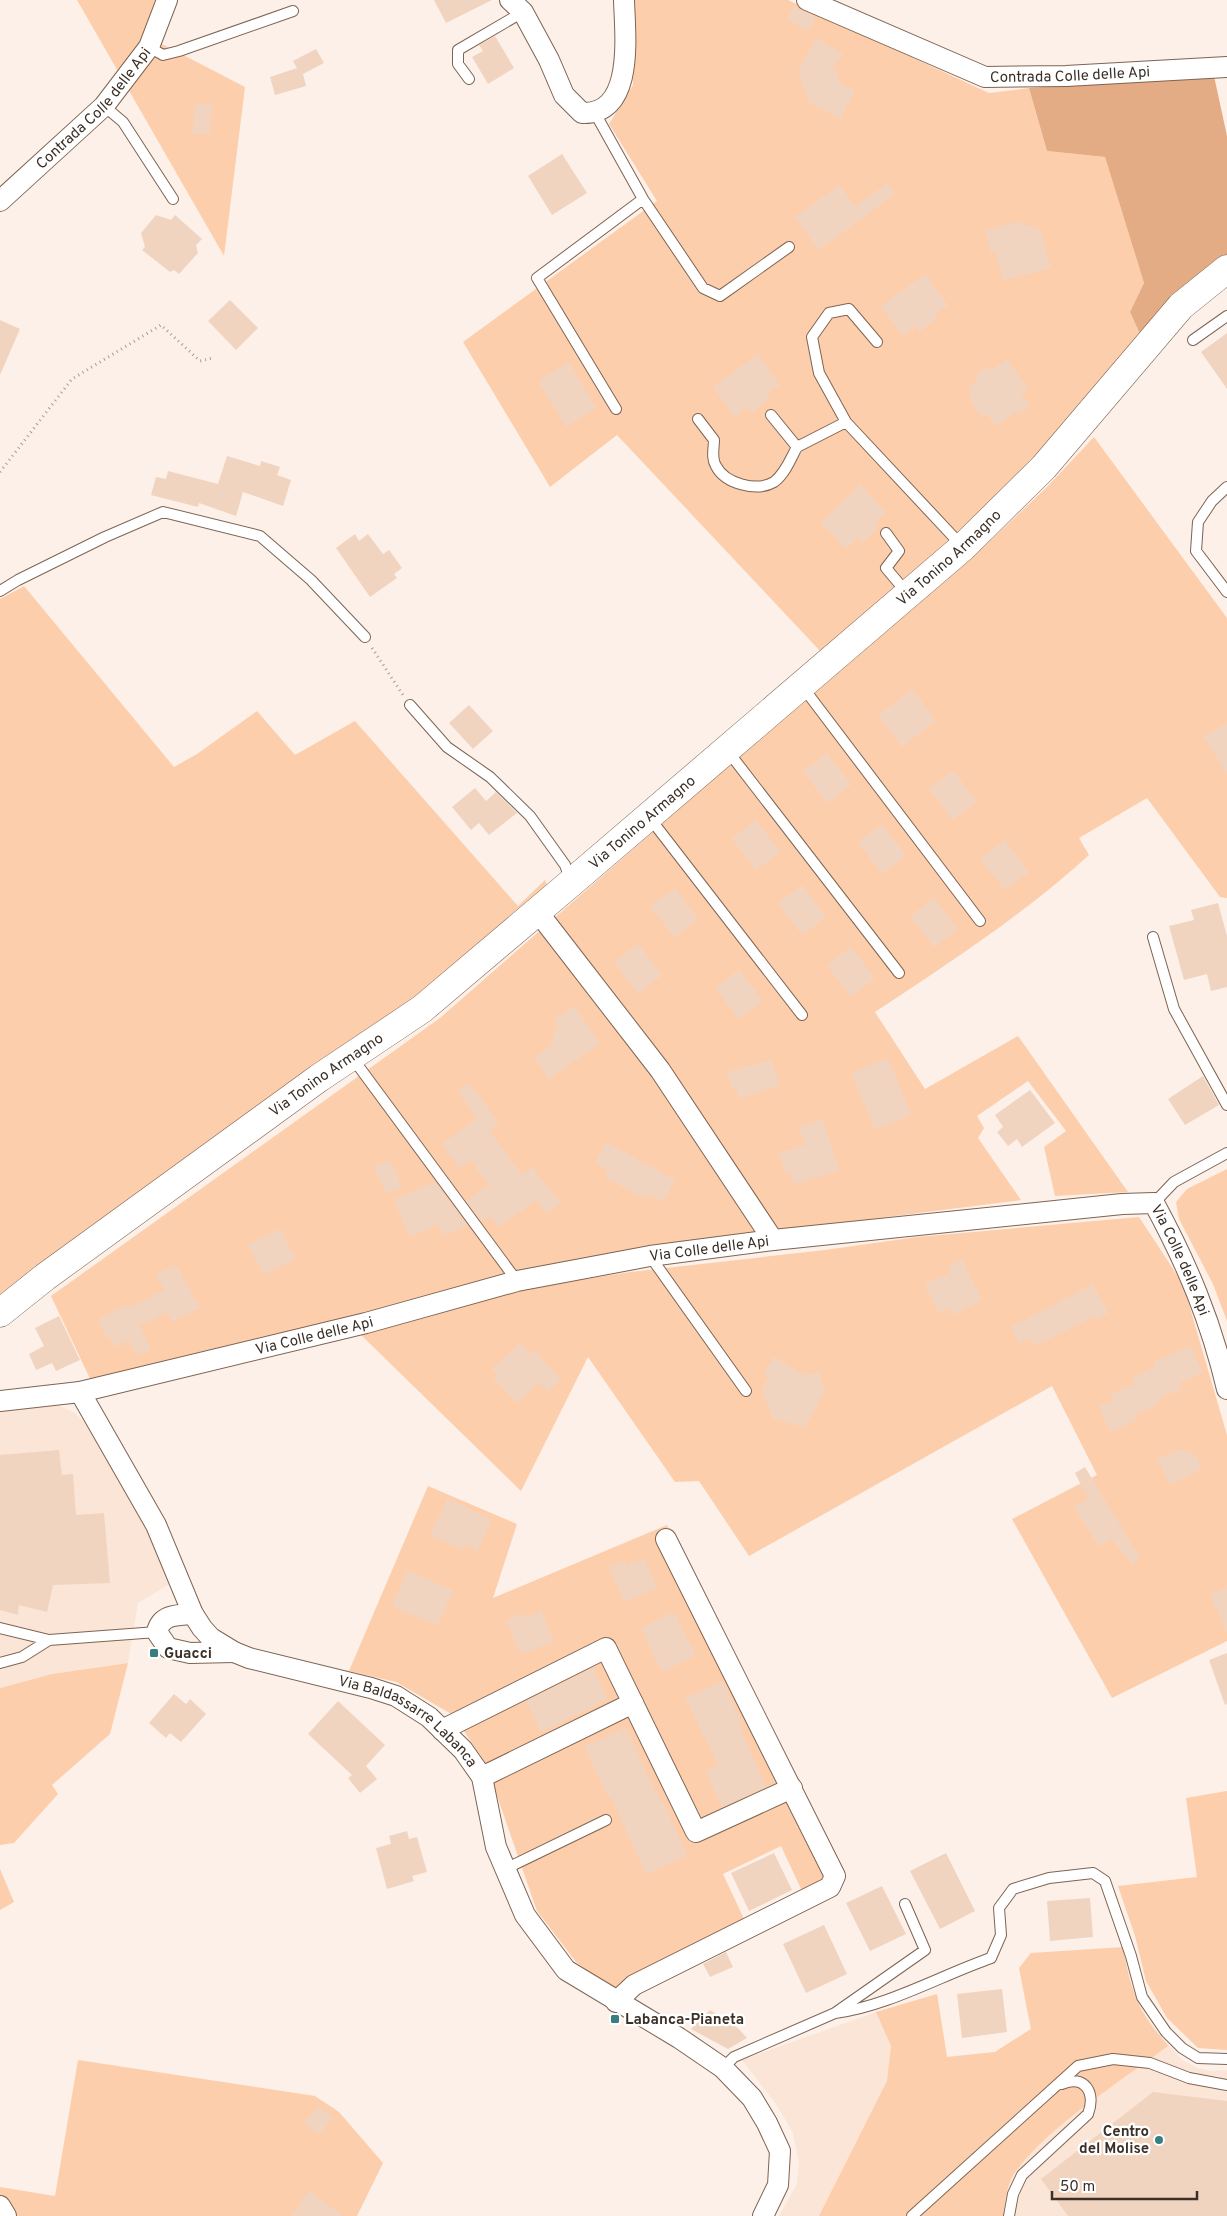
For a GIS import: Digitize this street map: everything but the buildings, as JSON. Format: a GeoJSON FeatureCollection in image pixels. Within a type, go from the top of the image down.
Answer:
{"type":"FeatureCollection","features":[{"type":"Feature","properties":{"kind":"street","name":"Contrada Colle delle Api"},"geometry":{"type":"LineString","coordinates":[[0,201],[104,106],[148,47],[168,0]]}},
{"type":"Feature","properties":{"kind":"street"},"geometry":{"type":"LineString","coordinates":[[516,6],[549,60],[564,95],[582,113],[595,114],[609,103],[620,88],[625,53],[624,0]]}},
{"type":"Feature","properties":{"kind":"street","name":"Contrada Colle delle Api"},"geometry":{"type":"LineString","coordinates":[[807,0],[985,77],[1066,76],[1227,67]]}},
{"type":"Feature","properties":{"kind":"street","name":"Via Tonino Armagno"},"geometry":{"type":"LineString","coordinates":[[0,1312],[53,1271],[351,1056],[422,1009],[538,912],[963,547],[1044,467],[1181,306],[1227,269]]}},
{"type":"Feature","properties":{"kind":"street"},"geometry":{"type":"LineString","coordinates":[[538,912],[660,1070],[773,1240]]}},
{"type":"Feature","properties":{"kind":"street","name":"Via Colle delle Api"},"geometry":{"type":"LineString","coordinates":[[80,1392],[366,1323],[517,1281],[650,1256],[773,1240],[1122,1204],[1154,1203],[1182,1254],[1217,1346],[1227,1389]]}},
{"type":"Feature","properties":{"kind":"street"},"geometry":{"type":"LineString","coordinates":[[0,1401],[80,1392]]}},
{"type":"Feature","properties":{"kind":"street","name":"Via Baldassarre Labanca"},"geometry":{"type":"LineString","coordinates":[[80,1392],[156,1525],[193,1614],[211,1638],[234,1652],[396,1696],[429,1717],[463,1750],[482,1777],[496,1847],[524,1915],[566,1970],[616,2002],[679,2038],[724,2068],[752,2098],[767,2122],[780,2151],[778,2185],[763,2216]]}},
{"type":"Feature","properties":{"kind":"street"},"geometry":{"type":"LineString","coordinates":[[616,2002],[634,1985],[830,1887],[835,1876],[666,1539]]}},
{"type":"Feature","properties":{"kind":"street"},"geometry":{"type":"LineString","coordinates":[[193,1614],[164,1618],[159,1624],[157,1632],[168,1648],[190,1653],[234,1652]]}},
{"type":"Feature","properties":{"kind":"street"},"geometry":{"type":"LineString","coordinates":[[442,1730],[606,1648],[696,1832],[792,1788]]}},
{"type":"Feature","properties":{"kind":"street"},"geometry":{"type":"LineString","coordinates":[[482,1777],[633,1703]]}},
{"type":"Feature","properties":{"kind":"street"},"geometry":{"type":"LineString","coordinates":[[0,2206],[6,2216]]}},
{"type":"Feature","properties":{"kind":"lane"},"geometry":{"type":"LineString","coordinates":[[468,79],[458,64],[458,50],[516,6]]}},
{"type":"Feature","properties":{"kind":"lane"},"geometry":{"type":"LineString","coordinates":[[148,47],[163,55],[293,11]]}},
{"type":"Feature","properties":{"kind":"lane"},"geometry":{"type":"LineString","coordinates":[[104,106],[123,122],[173,200]]}},
{"type":"Feature","properties":{"kind":"lane"},"geometry":{"type":"LineString","coordinates":[[595,114],[643,199],[703,288],[720,296],[789,247]]}},
{"type":"Feature","properties":{"kind":"lane"},"geometry":{"type":"LineString","coordinates":[[616,409],[536,278],[643,199]]}},
{"type":"Feature","properties":{"kind":"lane"},"geometry":{"type":"LineString","coordinates":[[877,342],[849,309],[829,313],[812,337],[819,373],[846,422],[963,547]]}},
{"type":"Feature","properties":{"kind":"lane"},"geometry":{"type":"LineString","coordinates":[[1194,340],[1227,316]]}},
{"type":"Feature","properties":{"kind":"lane"},"geometry":{"type":"LineString","coordinates":[[771,415],[797,447]]}},
{"type":"Feature","properties":{"kind":"lane"},"geometry":{"type":"LineString","coordinates":[[698,418],[714,440],[713,455],[716,466],[725,477],[752,487],[764,486],[775,481],[784,470],[797,447],[846,422]]}},
{"type":"Feature","properties":{"kind":"lane"},"geometry":{"type":"LineString","coordinates":[[1227,487],[1212,501],[1198,522],[1196,551],[1227,592]]}},
{"type":"Feature","properties":{"kind":"lane"},"geometry":{"type":"LineString","coordinates":[[0,591],[79,550],[163,512],[260,536],[311,580],[364,638]]}},
{"type":"Feature","properties":{"kind":"lane"},"geometry":{"type":"LineString","coordinates":[[886,533],[899,551],[886,568],[908,594]]}},
{"type":"Feature","properties":{"kind":"lane"},"geometry":{"type":"LineString","coordinates":[[801,685],[980,921]]}},
{"type":"Feature","properties":{"kind":"lane"},"geometry":{"type":"LineString","coordinates":[[410,705],[447,747],[490,777],[530,816],[565,865],[572,882]]}},
{"type":"Feature","properties":{"kind":"lane"},"geometry":{"type":"LineString","coordinates":[[726,749],[899,973]]}},
{"type":"Feature","properties":{"kind":"lane"},"geometry":{"type":"LineString","coordinates":[[648,817],[802,1015]]}},
{"type":"Feature","properties":{"kind":"lane"},"geometry":{"type":"LineString","coordinates":[[1153,937],[1174,1009],[1227,1105]]}},
{"type":"Feature","properties":{"kind":"lane"},"geometry":{"type":"LineString","coordinates":[[351,1056],[517,1281]]}},
{"type":"Feature","properties":{"kind":"lane"},"geometry":{"type":"LineString","coordinates":[[1154,1203],[1174,1182],[1227,1153]]}},
{"type":"Feature","properties":{"kind":"lane"},"geometry":{"type":"LineString","coordinates":[[650,1256],[746,1391]]}},
{"type":"Feature","properties":{"kind":"lane"},"geometry":{"type":"LineString","coordinates":[[0,1628],[49,1640],[157,1632]]}},
{"type":"Feature","properties":{"kind":"lane"},"geometry":{"type":"LineString","coordinates":[[0,1663],[22,1657],[49,1640]]}},
{"type":"Feature","properties":{"kind":"lane"},"geometry":{"type":"LineString","coordinates":[[505,1868],[606,1820]]}},
{"type":"Feature","properties":{"kind":"lane"},"geometry":{"type":"LineString","coordinates":[[835,2013],[853,2011],[896,1996],[991,1958],[1001,1935],[999,1908],[1013,1889],[1049,1878],[1093,1873],[1105,1881],[1131,1956],[1142,1997],[1166,2032],[1182,2048],[1198,2058],[1227,2059]]}},
{"type":"Feature","properties":{"kind":"lane"},"geometry":{"type":"LineString","coordinates":[[724,2068],[734,2057],[835,2013],[925,1950],[905,1904]]}},
{"type":"Feature","properties":{"kind":"lane"},"geometry":{"type":"LineString","coordinates":[[912,2216],[1057,2087],[1078,2066],[1113,2059],[1150,2063],[1189,2078],[1227,2085]]}},
{"type":"Feature","properties":{"kind":"lane"},"geometry":{"type":"LineString","coordinates":[[1010,2216],[1013,2194],[1022,2175],[1088,2114],[1092,2102],[1091,2093],[1082,2083],[1072,2080],[1057,2087]]}},
{"type":"Feature","properties":{"kind":"path"},"geometry":{"type":"LineString","coordinates":[[0,472],[72,379],[161,325],[200,360],[213,358]]}},
{"type":"Feature","properties":{"kind":"path"},"geometry":{"type":"LineString","coordinates":[[364,638],[410,705]]}},
{"type":"Feature","properties":{"kind":"shaded area"},"geometry":{"type":"Polygon","coordinates":[[[77,0],[176,0],[160,43],[245,87],[224,256],[77,0]]]}},
{"type":"Feature","properties":{"kind":"shaded area"},"geometry":{"type":"Polygon","coordinates":[[[635,0],[788,0],[989,93],[1029,88],[1047,151],[1105,157],[1144,283],[1130,312],[1140,334],[1026,470],[946,547],[822,653],[617,435],[550,487],[463,342],[657,201],[609,124],[633,85],[635,0]]]}},
{"type":"Feature","properties":{"kind":"shaded area"},"geometry":{"type":"Polygon","coordinates":[[[1214,76],[1227,136],[1227,255],[1168,306],[1140,334],[1130,312],[1144,283],[1105,157],[1047,151],[1029,88],[1214,76]]]}},
{"type":"Feature","properties":{"kind":"shaded area"},"geometry":{"type":"Polygon","coordinates":[[[1094,437],[1227,618],[1227,898],[1220,897],[1147,798],[1079,838],[1089,855],[1038,898],[985,938],[875,1012],[925,1089],[1018,1036],[1128,1192],[1055,1196],[1044,1147],[1066,1131],[1028,1081],[977,1116],[984,1128],[978,1138],[1021,1200],[650,1247],[92,1383],[51,1296],[440,1018],[876,637],[971,559],[1047,487],[1094,437]]]}},
{"type":"Feature","properties":{"kind":"shaded area"},"geometry":{"type":"Polygon","coordinates":[[[24,586],[174,767],[197,754],[257,711],[295,755],[355,721],[518,906],[545,880],[550,892],[476,954],[0,1299],[0,599],[24,586]]]}},
{"type":"Feature","properties":{"kind":"shaded area"},"geometry":{"type":"Polygon","coordinates":[[[1227,1169],[1227,1321],[1213,1284],[1179,1219],[1176,1202],[1187,1189],[1227,1169]]]}},
{"type":"Feature","properties":{"kind":"shaded area"},"geometry":{"type":"Polygon","coordinates":[[[1139,1217],[1183,1284],[1227,1435],[1227,1641],[1112,1698],[1012,1519],[1097,1475],[1052,1386],[749,1556],[699,1481],[675,1482],[588,1357],[521,1491],[360,1334],[522,1289],[630,1272],[825,1250],[917,1237],[1139,1217]]]}},
{"type":"Feature","properties":{"kind":"shaded area"},"geometry":{"type":"Polygon","coordinates":[[[58,1405],[73,1412],[86,1423],[151,1530],[173,1582],[138,1603],[128,1663],[52,1674],[0,1688],[0,1412],[58,1405]]]}},
{"type":"Feature","properties":{"kind":"shaded area"},"geometry":{"type":"Polygon","coordinates":[[[428,1486],[517,1524],[493,1598],[667,1525],[843,1869],[802,1891],[781,1846],[723,1874],[744,1919],[612,1989],[576,1962],[537,1911],[486,1764],[453,1715],[396,1682],[349,1671],[428,1486]]]}},
{"type":"Feature","properties":{"kind":"shaded area"},"geometry":{"type":"Polygon","coordinates":[[[128,1663],[110,1734],[52,1785],[58,1794],[14,1843],[0,1845],[0,1688],[52,1674],[128,1663]]]}},
{"type":"Feature","properties":{"kind":"shaded area"},"geometry":{"type":"Polygon","coordinates":[[[1227,1791],[1227,2050],[1198,2048],[1167,2018],[1146,1981],[1135,1936],[1118,1886],[1197,1877],[1186,1798],[1227,1791]]]}},
{"type":"Feature","properties":{"kind":"shaded area"},"geometry":{"type":"Polygon","coordinates":[[[0,1869],[14,1902],[0,1910],[0,1869]]]}},
{"type":"Feature","properties":{"kind":"shaded area"},"geometry":{"type":"Polygon","coordinates":[[[1123,1947],[1129,1977],[1137,2000],[1149,2021],[1168,2046],[1066,2121],[1029,2155],[1012,2177],[1003,2216],[819,2216],[887,2081],[891,2046],[876,2012],[937,1994],[947,2057],[995,2052],[1031,2029],[1019,1968],[1031,1953],[1123,1947]]]}},
{"type":"Feature","properties":{"kind":"shaded area"},"geometry":{"type":"Polygon","coordinates":[[[1031,1953],[1128,1977],[1135,1999],[1144,2017],[1182,2060],[1198,2068],[1210,2071],[1227,2070],[1227,2216],[779,2216],[797,2184],[799,2164],[793,2133],[776,2104],[742,2060],[876,2012],[937,1994],[947,2057],[995,2052],[1031,2029],[1019,1968],[1031,1953]]]}},
{"type":"Feature","properties":{"kind":"shaded area"},"geometry":{"type":"Polygon","coordinates":[[[78,2060],[315,2096],[339,2112],[383,2163],[357,2216],[0,2216],[0,2187],[55,2196],[78,2060]]]}},
{"type":"Feature","properties":{"kind":"place","name":"Guacci"},"geometry":{"type":"Point","coordinates":[154,1653]}},
{"type":"Feature","properties":{"kind":"place","name":"Labanca-Pianeta"},"geometry":{"type":"Point","coordinates":[615,2019]}},
{"type":"Feature","properties":{"kind":"place","name":"Centro del Molise"},"geometry":{"type":"Point","coordinates":[1159,2140]}}]}
